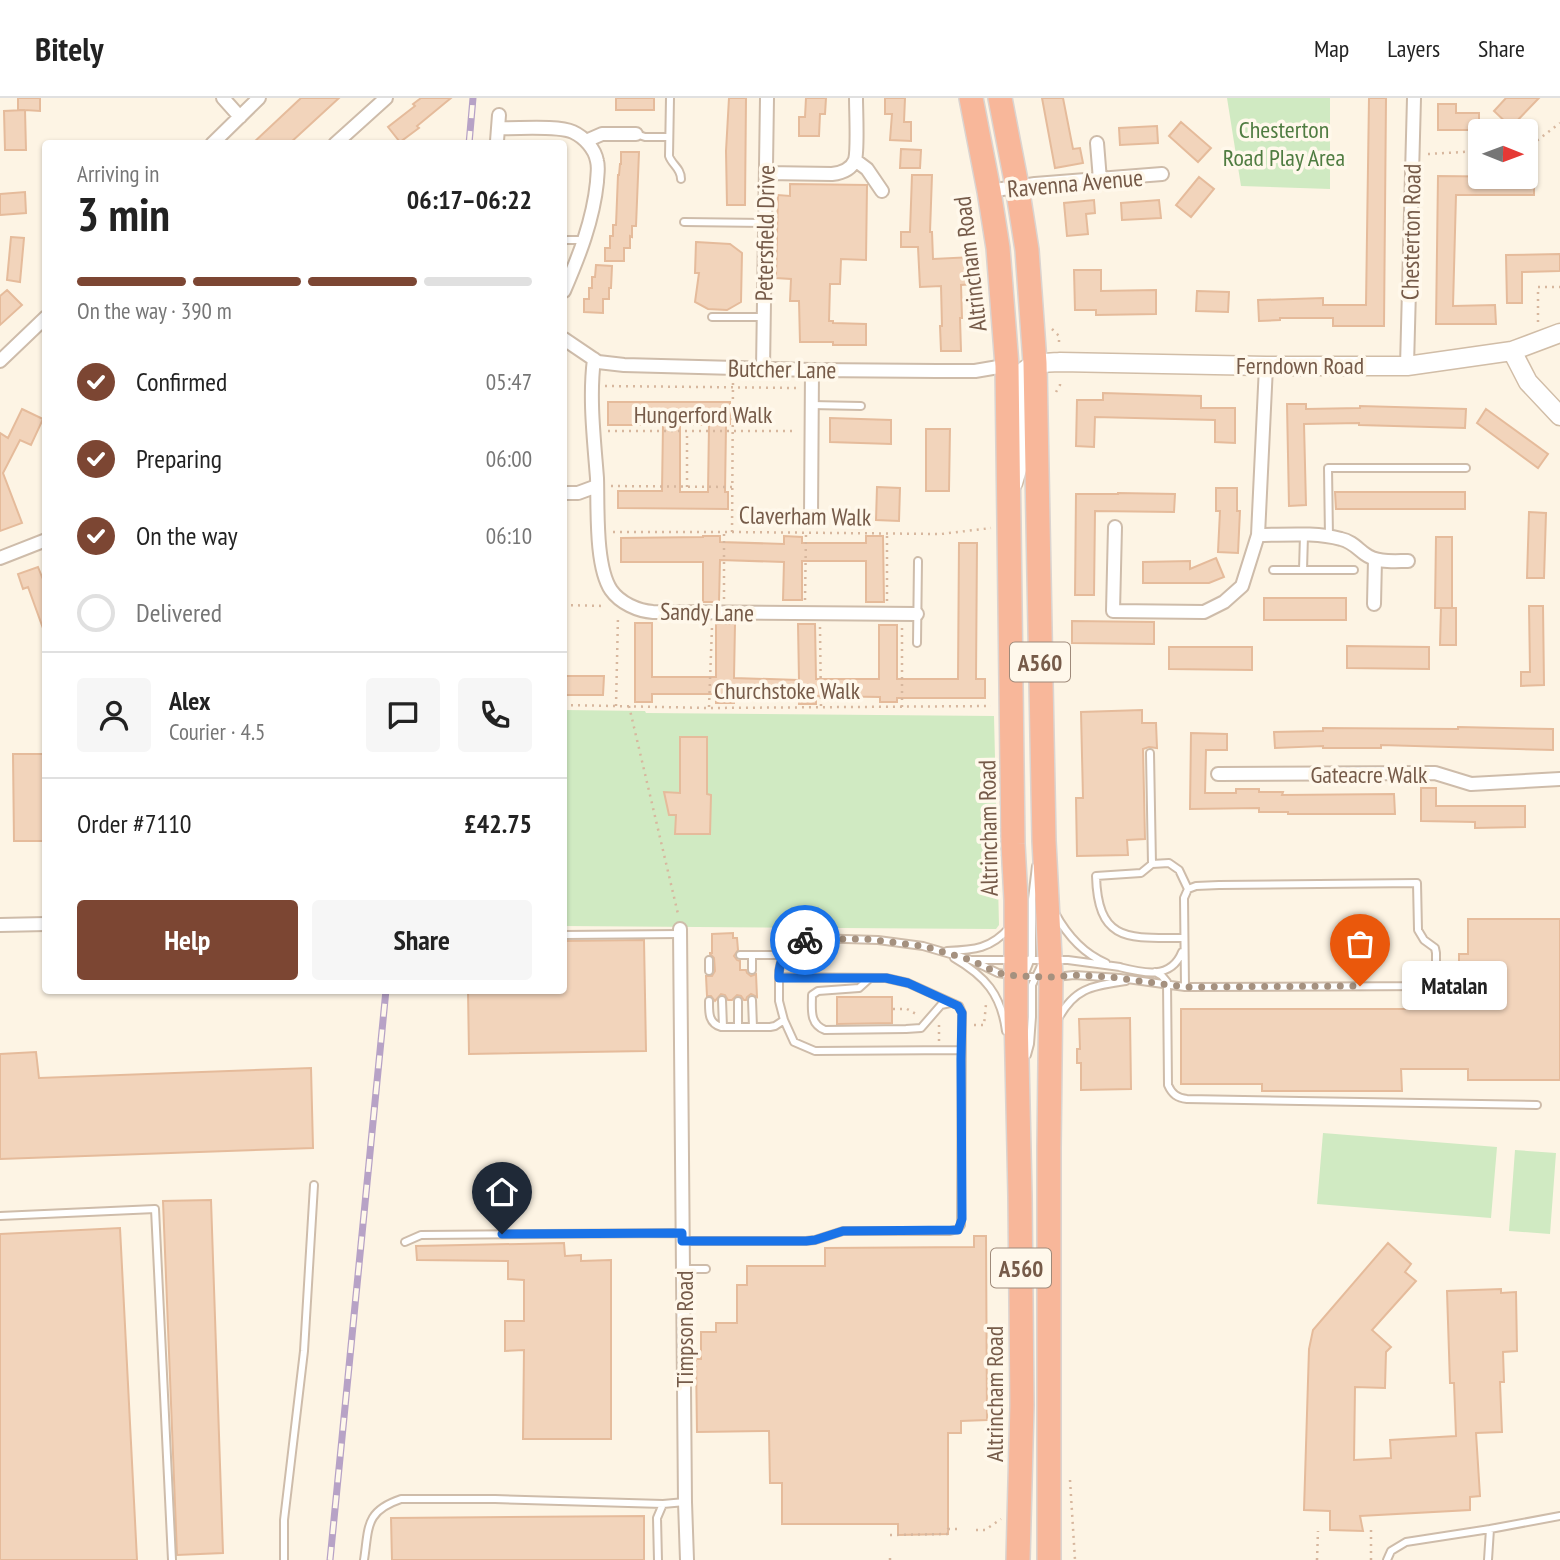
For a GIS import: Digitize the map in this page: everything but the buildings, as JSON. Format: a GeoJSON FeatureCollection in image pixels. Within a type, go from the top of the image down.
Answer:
{"type":"FeatureCollection","features":[{"type":"Feature","properties":{"kind":"highway","name":"Altrincham Road"},"geometry":{"type":"LineString","coordinates":[[971,98],[998,248],[1007,366],[1016,919],[1051,1033],[1049,1560]]}},
{"type":"Feature","properties":{"kind":"highway","name":"Altrincham Road"},"geometry":{"type":"LineString","coordinates":[[1000,98],[1027,250],[1035,363],[1044,841],[1048,898],[1033,969],[1018,1088],[1022,1405],[1018,1560]]}},
{"type":"Feature","properties":{"kind":"main road","name":"Ferndown Road"},"geometry":{"type":"LineString","coordinates":[[1035,363],[1407,366],[1512,351],[1560,333]]}},
{"type":"Feature","properties":{"kind":"main road"},"geometry":{"type":"LineString","coordinates":[[1512,351],[1528,382],[1560,416]]}},
{"type":"Feature","properties":{"kind":"main road"},"geometry":{"type":"LineString","coordinates":[[1009,492],[1017,471],[1021,448],[1021,375],[1035,363]]}},
{"type":"Feature","properties":{"kind":"street"},"geometry":{"type":"LineString","coordinates":[[223,98],[240,117]]}},
{"type":"Feature","properties":{"kind":"street"},"geometry":{"type":"LineString","coordinates":[[216,140],[259,98]]}},
{"type":"Feature","properties":{"kind":"street"},"geometry":{"type":"LineString","coordinates":[[339,140],[386,98]]}},
{"type":"Feature","properties":{"kind":"street","name":"Petersfield Drive"},"geometry":{"type":"LineString","coordinates":[[763,369],[767,98]]}},
{"type":"Feature","properties":{"kind":"street"},"geometry":{"type":"LineString","coordinates":[[766,173],[838,173],[847,169],[855,160],[856,98]]}},
{"type":"Feature","properties":{"kind":"street","name":"Chesterton Road"},"geometry":{"type":"LineString","coordinates":[[1407,366],[1414,98]]}},
{"type":"Feature","properties":{"kind":"street"},"geometry":{"type":"LineString","coordinates":[[499,115],[497,135],[565,130],[586,141],[594,153],[597,161],[595,198],[585,240],[567,284]]}},
{"type":"Feature","properties":{"kind":"street"},"geometry":{"type":"LineString","coordinates":[[586,141],[602,134],[636,134]]}},
{"type":"Feature","properties":{"kind":"street"},"geometry":{"type":"LineString","coordinates":[[1097,143],[1100,180]]}},
{"type":"Feature","properties":{"kind":"street"},"geometry":{"type":"LineString","coordinates":[[855,160],[867,169],[882,191]]}},
{"type":"Feature","properties":{"kind":"street","name":"Ravenna Avenue"},"geometry":{"type":"LineString","coordinates":[[989,191],[1017,186],[1162,174]]}},
{"type":"Feature","properties":{"kind":"street"},"geometry":{"type":"LineString","coordinates":[[0,361],[42,321]]}},
{"type":"Feature","properties":{"kind":"street","name":"Butcher Lane"},"geometry":{"type":"LineString","coordinates":[[567,341],[594,359],[624,365],[975,371],[1035,363]]}},
{"type":"Feature","properties":{"kind":"street"},"geometry":{"type":"LineString","coordinates":[[594,359],[592,386],[599,532],[604,574],[618,598]]}},
{"type":"Feature","properties":{"kind":"street"},"geometry":{"type":"LineString","coordinates":[[1115,527],[1113,611],[1204,612],[1224,603],[1242,586],[1258,536],[1266,366]]}},
{"type":"Feature","properties":{"kind":"street"},"geometry":{"type":"LineString","coordinates":[[811,517],[812,370]]}},
{"type":"Feature","properties":{"kind":"street"},"geometry":{"type":"LineString","coordinates":[[567,493],[578,493],[597,486]]}},
{"type":"Feature","properties":{"kind":"street"},"geometry":{"type":"LineString","coordinates":[[1258,536],[1304,535],[1344,539],[1375,559],[1408,561]]}},
{"type":"Feature","properties":{"kind":"street"},"geometry":{"type":"LineString","coordinates":[[0,558],[42,542]]}},
{"type":"Feature","properties":{"kind":"street"},"geometry":{"type":"LineString","coordinates":[[1374,604],[1375,559]]}},
{"type":"Feature","properties":{"kind":"street","name":"Sandy Lane"},"geometry":{"type":"LineString","coordinates":[[618,598],[640,610],[917,614]]}},
{"type":"Feature","properties":{"kind":"street","name":"Gateacre Walk"},"geometry":{"type":"LineString","coordinates":[[1218,774],[1435,773],[1471,784],[1560,779]]}},
{"type":"Feature","properties":{"kind":"street"},"geometry":{"type":"LineString","coordinates":[[0,925],[42,924]]}},
{"type":"Feature","properties":{"kind":"street","name":"Timpson Road"},"geometry":{"type":"LineString","coordinates":[[680,931],[687,1560]]}},
{"type":"Feature","properties":{"kind":"lane"},"geometry":{"type":"LineString","coordinates":[[670,98],[669,156],[679,169],[681,179]]}},
{"type":"Feature","properties":{"kind":"lane"},"geometry":{"type":"LineString","coordinates":[[636,134],[669,137]]}},
{"type":"Feature","properties":{"kind":"lane"},"geometry":{"type":"LineString","coordinates":[[684,222],[765,223]]}},
{"type":"Feature","properties":{"kind":"lane"},"geometry":{"type":"LineString","coordinates":[[567,240],[585,240]]}},
{"type":"Feature","properties":{"kind":"lane"},"geometry":{"type":"LineString","coordinates":[[712,317],[764,317]]}},
{"type":"Feature","properties":{"kind":"lane"},"geometry":{"type":"LineString","coordinates":[[811,405],[861,406]]}},
{"type":"Feature","properties":{"kind":"lane"},"geometry":{"type":"LineString","coordinates":[[1329,537],[1328,468],[1466,468]]}},
{"type":"Feature","properties":{"kind":"lane"},"geometry":{"type":"LineString","coordinates":[[1303,570],[1304,535]]}},
{"type":"Feature","properties":{"kind":"lane"},"geometry":{"type":"LineString","coordinates":[[917,643],[918,561]]}},
{"type":"Feature","properties":{"kind":"lane"},"geometry":{"type":"LineString","coordinates":[[1273,570],[1354,570]]}},
{"type":"Feature","properties":{"kind":"lane"},"geometry":{"type":"LineString","coordinates":[[1150,753],[1152,864]]}},
{"type":"Feature","properties":{"kind":"lane"},"geometry":{"type":"LineString","coordinates":[[1033,969],[1034,870],[1044,841]]}},
{"type":"Feature","properties":{"kind":"lane"},"geometry":{"type":"LineString","coordinates":[[1184,938],[1142,938],[1124,934],[1109,926],[1101,913],[1096,876],[1141,873],[1152,864],[1169,863],[1179,870],[1188,889]]}},
{"type":"Feature","properties":{"kind":"lane"},"geometry":{"type":"LineString","coordinates":[[961,1050],[815,1051],[794,1042],[779,1001],[781,962],[800,942],[813,939],[865,939],[923,946],[971,960],[1185,987],[1436,986],[1435,948],[1424,940],[1418,930],[1418,883],[1219,885],[1188,889],[1184,898],[1185,987]]}},
{"type":"Feature","properties":{"kind":"lane"},"geometry":{"type":"LineString","coordinates":[[1048,898],[1058,918],[1078,946],[1090,956],[1120,967],[1162,972],[1170,969],[1179,960],[1184,947]]}},
{"type":"Feature","properties":{"kind":"lane"},"geometry":{"type":"LineString","coordinates":[[942,952],[978,949],[994,942],[1016,919]]}},
{"type":"Feature","properties":{"kind":"lane"},"geometry":{"type":"LineString","coordinates":[[567,935],[680,931]]}},
{"type":"Feature","properties":{"kind":"lane"},"geometry":{"type":"LineString","coordinates":[[942,952],[970,968],[994,993],[1004,1020],[1018,1088]]}},
{"type":"Feature","properties":{"kind":"lane"},"geometry":{"type":"LineString","coordinates":[[740,955],[785,955]]}},
{"type":"Feature","properties":{"kind":"lane"},"geometry":{"type":"LineString","coordinates":[[752,955],[752,970]]}},
{"type":"Feature","properties":{"kind":"lane"},"geometry":{"type":"LineString","coordinates":[[709,960],[709,971]]}},
{"type":"Feature","properties":{"kind":"lane"},"geometry":{"type":"LineString","coordinates":[[971,960],[998,973],[1033,969],[1068,960],[1120,967]]}},
{"type":"Feature","properties":{"kind":"lane"},"geometry":{"type":"LineString","coordinates":[[1155,972],[1165,979],[1167,985],[1168,1085],[1180,1098],[1537,1105]]}},
{"type":"Feature","properties":{"kind":"lane"},"geometry":{"type":"LineString","coordinates":[[405,1242],[421,1235],[806,1241],[843,1231],[956,1230],[962,1222],[962,1013],[958,1006],[908,983],[886,978],[779,978]]}},
{"type":"Feature","properties":{"kind":"lane"},"geometry":{"type":"LineString","coordinates":[[870,978],[859,988],[818,991],[812,995],[816,1025],[825,1030],[920,1028],[941,1005],[950,1003]]}},
{"type":"Feature","properties":{"kind":"lane"},"geometry":{"type":"LineString","coordinates":[[1051,1033],[1068,1003],[1081,991],[1094,985],[1135,980]]}},
{"type":"Feature","properties":{"kind":"lane"},"geometry":{"type":"LineString","coordinates":[[722,1000],[723,1027]]}},
{"type":"Feature","properties":{"kind":"lane"},"geometry":{"type":"LineString","coordinates":[[738,1000],[738,1027]]}},
{"type":"Feature","properties":{"kind":"lane"},"geometry":{"type":"LineString","coordinates":[[752,1000],[753,1027]]}},
{"type":"Feature","properties":{"kind":"lane"},"geometry":{"type":"LineString","coordinates":[[709,1001],[710,1018],[715,1025],[775,1026],[784,1020]]}},
{"type":"Feature","properties":{"kind":"lane"},"geometry":{"type":"LineString","coordinates":[[284,1560],[284,1520],[304,1351],[314,1185]]}},
{"type":"Feature","properties":{"kind":"lane"},"geometry":{"type":"LineString","coordinates":[[0,1216],[155,1209],[172,1560]]}},
{"type":"Feature","properties":{"kind":"lane"},"geometry":{"type":"LineString","coordinates":[[684,1269],[706,1269]]}},
{"type":"Feature","properties":{"kind":"lane"},"geometry":{"type":"LineString","coordinates":[[364,1560],[369,1524],[374,1514],[401,1499],[663,1504],[685,1502]]}},
{"type":"Feature","properties":{"kind":"lane"},"geometry":{"type":"LineString","coordinates":[[658,1560],[657,1518],[663,1504]]}},
{"type":"Feature","properties":{"kind":"lane"},"geometry":{"type":"LineString","coordinates":[[1387,1560],[1391,1550],[1406,1542],[1560,1516]]}},
{"type":"Feature","properties":{"kind":"lane"},"geometry":{"type":"LineString","coordinates":[[1488,1560],[1490,1529]]}},
{"type":"Feature","properties":{"kind":"path"},"geometry":{"type":"LineString","coordinates":[[1538,141],[1560,123]]}},
{"type":"Feature","properties":{"kind":"path"},"geometry":{"type":"LineString","coordinates":[[1412,154],[1468,152]]}},
{"type":"Feature","properties":{"kind":"path"},"geometry":{"type":"LineString","coordinates":[[1538,326],[1538,287],[1560,287]]}},
{"type":"Feature","properties":{"kind":"path"},"geometry":{"type":"LineString","coordinates":[[732,532],[733,368]]}},
{"type":"Feature","properties":{"kind":"path"},"geometry":{"type":"LineString","coordinates":[[592,386],[811,388]]}},
{"type":"Feature","properties":{"kind":"path","name":"Hungerford Walk"},"geometry":{"type":"LineString","coordinates":[[594,431],[811,431]]}},
{"type":"Feature","properties":{"kind":"path"},"geometry":{"type":"LineString","coordinates":[[687,431],[687,487]]}},
{"type":"Feature","properties":{"kind":"path"},"geometry":{"type":"LineString","coordinates":[[597,486],[733,487]]}},
{"type":"Feature","properties":{"kind":"path","name":"Claverham Walk"},"geometry":{"type":"LineString","coordinates":[[599,532],[941,534],[1009,526]]}},
{"type":"Feature","properties":{"kind":"path"},"geometry":{"type":"LineString","coordinates":[[709,708],[724,533]]}},
{"type":"Feature","properties":{"kind":"path"},"geometry":{"type":"LineString","coordinates":[[805,612],[806,533]]}},
{"type":"Feature","properties":{"kind":"path"},"geometry":{"type":"LineString","coordinates":[[887,534],[887,613]]}},
{"type":"Feature","properties":{"kind":"path"},"geometry":{"type":"LineString","coordinates":[[567,605],[608,606],[618,598]]}},
{"type":"Feature","properties":{"kind":"path"},"geometry":{"type":"LineString","coordinates":[[616,706],[618,598]]}},
{"type":"Feature","properties":{"kind":"path"},"geometry":{"type":"LineString","coordinates":[[820,613],[821,707]]}},
{"type":"Feature","properties":{"kind":"path"},"geometry":{"type":"LineString","coordinates":[[902,614],[902,707]]}},
{"type":"Feature","properties":{"kind":"path","name":"Churchstoke Walk"},"geometry":{"type":"LineString","coordinates":[[567,705],[709,708],[1012,705]]}},
{"type":"Feature","properties":{"kind":"path"},"geometry":{"type":"LineString","coordinates":[[629,706],[679,915],[680,931]]}},
{"type":"Feature","properties":{"kind":"path"},"geometry":{"type":"LineString","coordinates":[[971,1025],[984,1025],[985,1005],[994,993]]}},
{"type":"Feature","properties":{"kind":"path"},"geometry":{"type":"LineString","coordinates":[[892,1009],[907,1010],[921,1016]]}},
{"type":"Feature","properties":{"kind":"path"},"geometry":{"type":"LineString","coordinates":[[939,1041],[937,1023],[946,1024]]}},
{"type":"Feature","properties":{"kind":"path"},"geometry":{"type":"LineString","coordinates":[[1069,1476],[1075,1560]]}},
{"type":"Feature","properties":{"kind":"path"},"geometry":{"type":"LineString","coordinates":[[976,1530],[985,1530],[1009,1513]]}},
{"type":"Feature","properties":{"kind":"path"},"geometry":{"type":"LineString","coordinates":[[890,1535],[948,1534],[948,1529],[957,1529]]}},
{"type":"Feature","properties":{"kind":"path"},"geometry":{"type":"LineString","coordinates":[[1371,1530],[1371,1560]]}},
{"type":"Feature","properties":{"kind":"path"},"geometry":{"type":"LineString","coordinates":[[1317,1560],[1318,1531]]}},
{"type":"Feature","properties":{"kind":"green space","name":"Chesterton Road Play Area"},"geometry":{"type":"Polygon","coordinates":[[[1227,98],[1330,98],[1330,189],[1241,186],[1227,98]]]}},
{"type":"Feature","properties":{"kind":"green space"},"geometry":{"type":"Polygon","coordinates":[[[567,710],[994,716],[999,925],[996,929],[567,926],[567,710]]]}},
{"type":"Feature","properties":{"kind":"green space"},"geometry":{"type":"Polygon","coordinates":[[[1323,1133],[1497,1147],[1491,1218],[1317,1204],[1323,1133]]]}},
{"type":"Feature","properties":{"kind":"green space"},"geometry":{"type":"Polygon","coordinates":[[[1515,1150],[1556,1153],[1550,1234],[1509,1231],[1515,1150]]]}},
{"type":"Feature","properties":{"kind":"railway"},"geometry":{"type":"LineString","coordinates":[[469,140],[473,98]]}},
{"type":"Feature","properties":{"kind":"railway"},"geometry":{"type":"LineString","coordinates":[[330,1560],[386,994]]}},
{"type":"Feature","properties":{"kind":"way so far"},"geometry":{"type":"LineString","coordinates":[[805,940],[865,939],[906,943],[971,960],[998,973],[1016,976],[1110,977],[1185,987],[1360,986]]}},
{"type":"Feature","properties":{"kind":"place","name":"Matalan"},"geometry":{"type":"Point","coordinates":[1360,986]}},
{"type":"Feature","properties":{"kind":"route"},"geometry":{"type":"LineString","coordinates":[[502,1234],[682,1233],[682,1241],[806,1241],[843,1231],[958,1230],[962,1219],[962,1013],[958,1006],[908,983],[886,978],[779,978],[781,962],[785,955],[805,940]]}}]}
